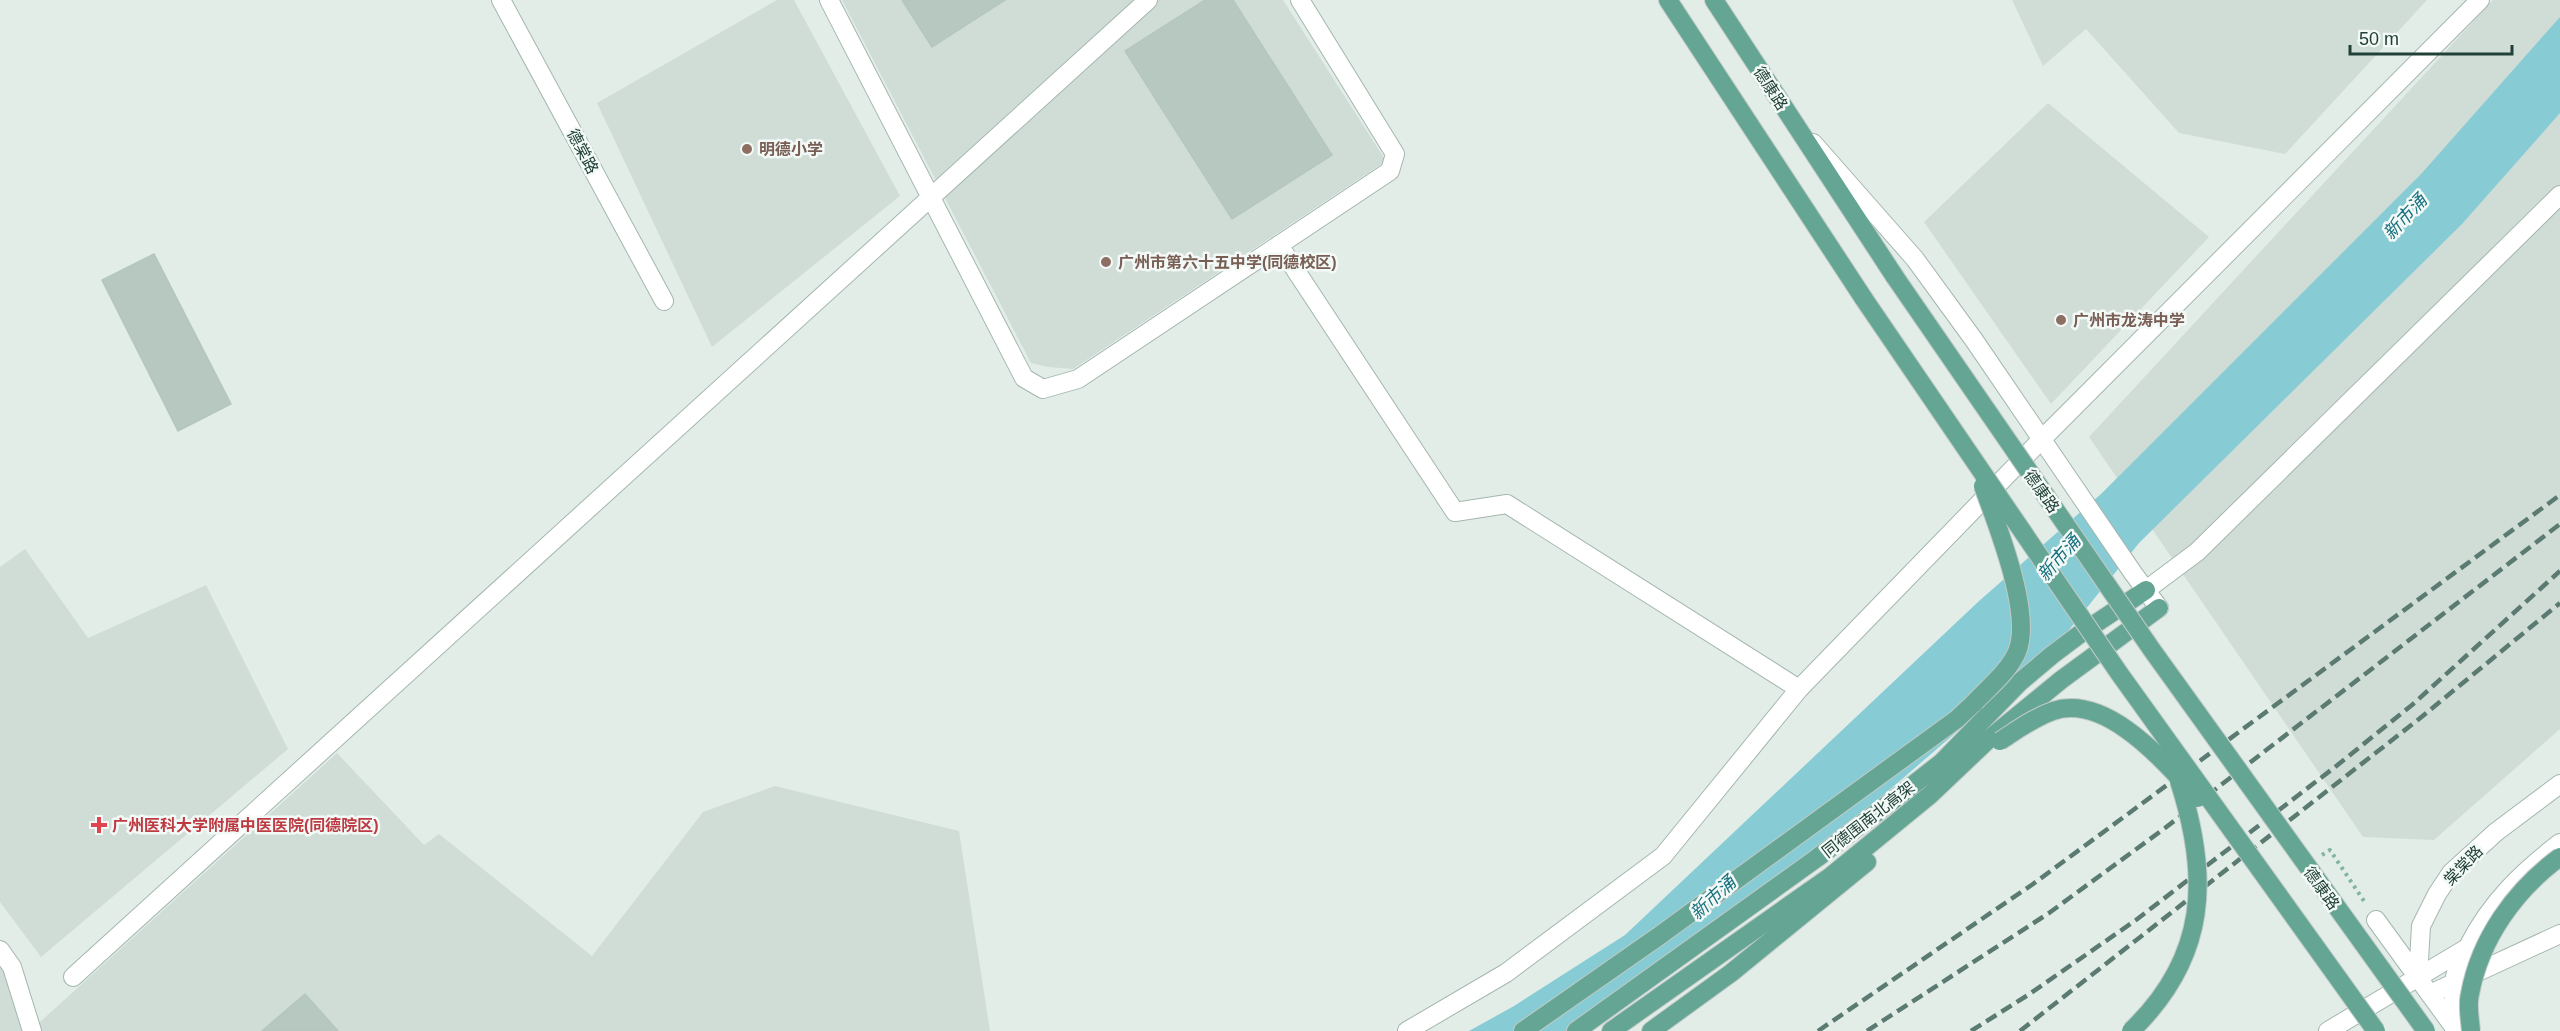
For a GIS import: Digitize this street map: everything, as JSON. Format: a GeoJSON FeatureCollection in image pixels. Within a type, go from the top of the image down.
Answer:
{"type":"FeatureCollection","features":[{"type":"Feature","properties":{"kind":"main road"},"geometry":{"type":"LineString","coordinates":[[1668,0],[1864,299],[2119,672],[2376,1031]]}},
{"type":"Feature","properties":{"kind":"main road","name":"德康路"},"geometry":{"type":"LineString","coordinates":[[1714,0],[1895,277],[2152,650],[2426,1031]]}},
{"type":"Feature","properties":{"kind":"main road"},"geometry":{"type":"LineString","coordinates":[[1522,1031],[1668,929],[1957,719],[2007,669],[2017,652],[2021,614],[1998,527],[1973,459]]}},
{"type":"Feature","properties":{"kind":"main road","name":"同德围南北高架"},"geometry":{"type":"LineString","coordinates":[[1576,1031],[1817,858],[1942,762],[2020,682],[2052,655],[2146,590]]}},
{"type":"Feature","properties":{"kind":"main road","name":"同德围南北高架"},"geometry":{"type":"LineString","coordinates":[[1611,1031],[1831,876],[1930,795],[1989,740],[2061,680],[2159,608]]}},
{"type":"Feature","properties":{"kind":"main road"},"geometry":{"type":"LineString","coordinates":[[1651,1031],[1817,905],[1867,862],[1965,770],[2028,722],[2055,710],[2085,710],[2116,722],[2148,746],[2244,846]]}},
{"type":"Feature","properties":{"kind":"main road"},"geometry":{"type":"LineString","coordinates":[[2131,1031],[2150,1012],[2177,974],[2191,940],[2198,899],[2196,848],[2191,819],[2177,776]]}},
{"type":"Feature","properties":{"kind":"main road"},"geometry":{"type":"LineString","coordinates":[[2461,1030],[2484,947],[2508,907],[2560,857]]}},
{"type":"Feature","properties":{"kind":"street","name":"德棠路"},"geometry":{"type":"LineString","coordinates":[[501,0],[664,301]]}},
{"type":"Feature","properties":{"kind":"street"},"geometry":{"type":"LineString","coordinates":[[829,0],[1024,378],[1043,390],[1078,379],[1390,171],[1395,154],[1300,0]]}},
{"type":"Feature","properties":{"kind":"street"},"geometry":{"type":"LineString","coordinates":[[73,977],[1148,0]]}},
{"type":"Feature","properties":{"kind":"street"},"geometry":{"type":"LineString","coordinates":[[1407,1031],[1506,973],[1663,856],[1799,688],[2041,440],[2480,0]]}},
{"type":"Feature","properties":{"kind":"street"},"geometry":{"type":"LineString","coordinates":[[1792,119],[1870,205],[1915,259],[1974,340],[2067,478],[2159,608]]}},
{"type":"Feature","properties":{"kind":"street"},"geometry":{"type":"LineString","coordinates":[[2146,590],[2197,552],[2560,195]]}},
{"type":"Feature","properties":{"kind":"street"},"geometry":{"type":"LineString","coordinates":[[1279,244],[1455,512],[1507,504],[1799,688]]}},
{"type":"Feature","properties":{"kind":"street","name":"棠棠路"},"geometry":{"type":"LineString","coordinates":[[2418,978],[2421,926],[2437,894],[2451,873],[2496,832],[2560,784]]}},
{"type":"Feature","properties":{"kind":"street"},"geometry":{"type":"LineString","coordinates":[[2496,832],[2560,797]]}},
{"type":"Feature","properties":{"kind":"street"},"geometry":{"type":"LineString","coordinates":[[2461,1030],[2454,983],[2467,948],[2493,904],[2532,864],[2560,843]]}},
{"type":"Feature","properties":{"kind":"street"},"geometry":{"type":"LineString","coordinates":[[2376,920],[2430,994],[2461,1030]]}},
{"type":"Feature","properties":{"kind":"street"},"geometry":{"type":"LineString","coordinates":[[2430,994],[2560,934]]}},
{"type":"Feature","properties":{"kind":"street"},"geometry":{"type":"LineString","coordinates":[[2336,1029],[2467,948]]}},
{"type":"Feature","properties":{"kind":"street"},"geometry":{"type":"LineString","coordinates":[[0,950],[12,967],[32,1031]]}},
{"type":"Feature","properties":{"kind":"path"},"geometry":{"type":"LineString","coordinates":[[2306,866],[2330,850],[2376,920]]}},
{"type":"Feature","properties":{"kind":"shaded area","name":"明德小学"},"geometry":{"type":"Polygon","coordinates":[[[777,0],[794,0],[900,196],[712,347],[597,103],[777,0]]]}},
{"type":"Feature","properties":{"kind":"shaded area","name":"广州市第六十五中学(同德校区)"},"geometry":{"type":"Polygon","coordinates":[[[842,0],[1283,0],[1386,161],[1073,369],[1031,363],[842,0]]]}},
{"type":"Feature","properties":{"kind":"shaded area"},"geometry":{"type":"Polygon","coordinates":[[[2012,0],[2427,0],[2285,154],[2179,133],[2086,29],[2043,66],[2012,0]]]}},
{"type":"Feature","properties":{"kind":"shaded area"},"geometry":{"type":"Polygon","coordinates":[[[2493,0],[2560,0],[2560,729],[2434,840],[2363,837],[2089,437],[2493,0]]]}},
{"type":"Feature","properties":{"kind":"shaded area","name":"广州市龙涛中学"},"geometry":{"type":"Polygon","coordinates":[[[2048,103],[2209,237],[2051,404],[1924,222],[2048,103]]]}},
{"type":"Feature","properties":{"kind":"shaded area","name":"广州医科大学附属中医医院(同德院区)"},"geometry":{"type":"Polygon","coordinates":[[[25,549],[88,638],[206,585],[288,749],[41,957],[0,902],[0,567],[25,549]]]}},
{"type":"Feature","properties":{"kind":"shaded area"},"geometry":{"type":"Polygon","coordinates":[[[337,753],[424,845],[439,834],[592,956],[703,812],[775,786],[959,831],[990,1031],[30,1031],[337,753]]]}},
{"type":"Feature","properties":{"kind":"shaded area"},"geometry":{"type":"Polygon","coordinates":[[[0,965],[13,982],[27,1031],[0,1031],[0,965]]]}},
{"type":"Feature","properties":{"kind":"water","name":"新市涌"},"geometry":{"type":"Polygon","coordinates":[[[2560,17],[2560,113],[2462,224],[2139,543],[2056,646],[1740,919],[1580,1031],[1469,1031],[1514,1006],[1625,935],[1978,602],[2101,494],[2422,173],[2560,17]]]}},
{"type":"Feature","properties":{"kind":"building"},"geometry":{"type":"Polygon","coordinates":[[[902,0],[1005,0],[932,47],[902,0]]]}},
{"type":"Feature","properties":{"kind":"building"},"geometry":{"type":"Polygon","coordinates":[[[1205,0],[1233,0],[1332,155],[1232,219],[1125,51],[1205,0]]]}},
{"type":"Feature","properties":{"kind":"building"},"geometry":{"type":"Polygon","coordinates":[[[154,254],[231,404],[178,431],[102,280],[154,254]]]}},
{"type":"Feature","properties":{"kind":"building"},"geometry":{"type":"Polygon","coordinates":[[[305,994],[338,1031],[262,1031],[305,994]]]}},
{"type":"Feature","properties":{"kind":"railway"},"geometry":{"type":"LineString","coordinates":[[1818,1031],[2033,884],[2560,495]]}},
{"type":"Feature","properties":{"kind":"railway"},"geometry":{"type":"LineString","coordinates":[[1867,1031],[2049,913],[2165,828],[2560,524]]}},
{"type":"Feature","properties":{"kind":"railway"},"geometry":{"type":"LineString","coordinates":[[1971,1031],[2028,995],[2136,920],[2335,767],[2412,705],[2560,571]]}},
{"type":"Feature","properties":{"kind":"railway"},"geometry":{"type":"LineString","coordinates":[[2020,1031],[2419,719],[2560,603]]}},
{"type":"Feature","properties":{"kind":"place","name":"明德小学"},"geometry":{"type":"Point","coordinates":[747,149]}},
{"type":"Feature","properties":{"kind":"place","name":"广州市第六十五中学(同德校区)"},"geometry":{"type":"Point","coordinates":[1106,262]}},
{"type":"Feature","properties":{"kind":"place","name":"广州市龙涛中学"},"geometry":{"type":"Point","coordinates":[2061,320]}},
{"type":"Feature","properties":{"kind":"place","name":"广州医科大学附属中医医院(同德院区)"},"geometry":{"type":"Point","coordinates":[99,825]}}]}
